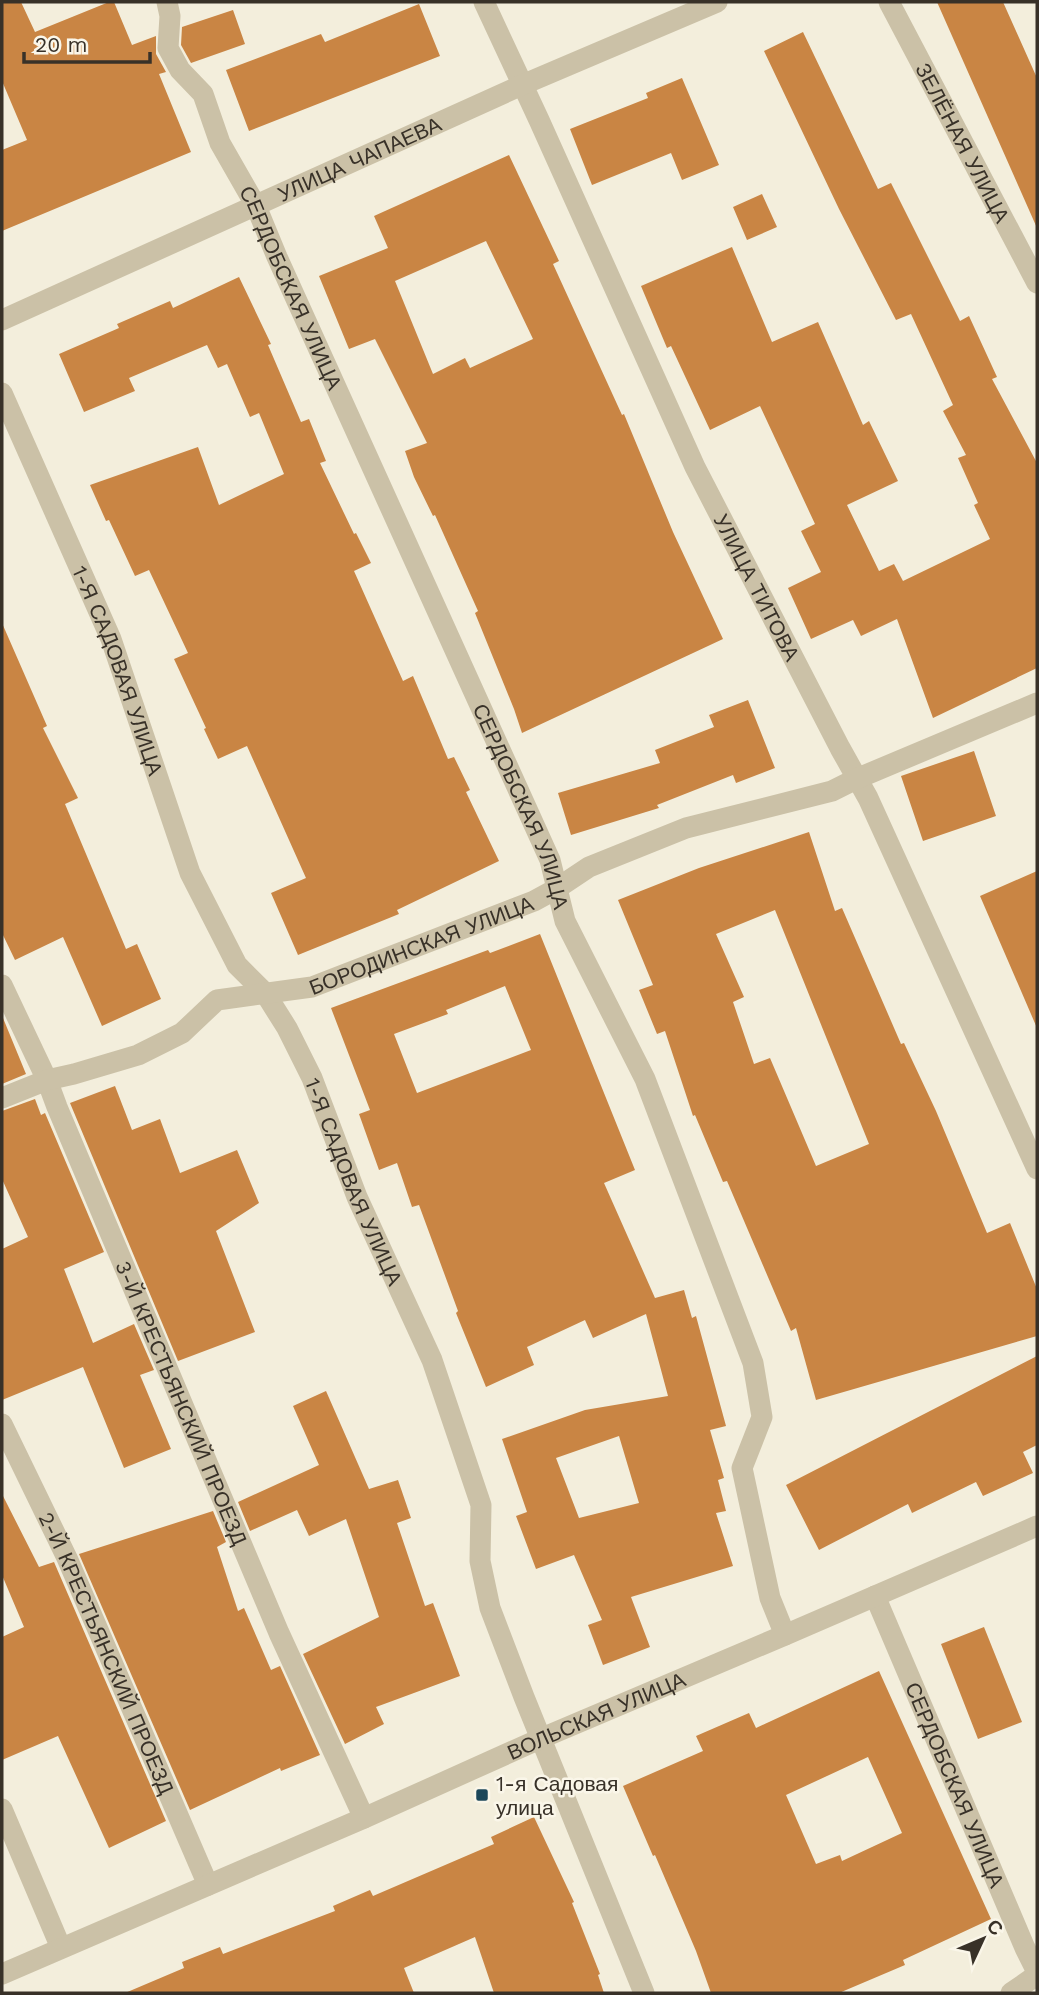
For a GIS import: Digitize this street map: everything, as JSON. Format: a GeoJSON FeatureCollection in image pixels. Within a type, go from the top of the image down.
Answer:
{"type":"FeatureCollection","features":[{"type":"Feature","properties":{"kind":"street","name":"СЕРДОБСКАЯ УЛИЦА"},"geometry":{"type":"LineString","coordinates":[[167,2],[170,16],[168,48],[180,70],[203,94],[220,143],[256,206],[550,860],[565,921],[645,1079],[753,1363],[762,1417],[742,1468],[770,1598],[785,1635]]}},
{"type":"Feature","properties":{"kind":"street","name":"УЛИЦА ТИТОВА"},"geometry":{"type":"LineString","coordinates":[[484,2],[695,467],[868,799],[1037,1169]]}},
{"type":"Feature","properties":{"kind":"street","name":"УЛИЦА ЧАПАЕВА"},"geometry":{"type":"LineString","coordinates":[[2,320],[522,85],[717,2]]}},
{"type":"Feature","properties":{"kind":"street","name":"ЗЕЛЁНАЯ УЛИЦА"},"geometry":{"type":"LineString","coordinates":[[890,2],[1037,283]]}},
{"type":"Feature","properties":{"kind":"street","name":"1-Я САДОВАЯ УЛИЦА"},"geometry":{"type":"LineString","coordinates":[[2,393],[111,639],[190,873],[237,965],[265,993],[287,1028],[312,1077],[357,1197],[432,1360],[481,1505],[480,1561],[490,1608],[644,1993]]}},
{"type":"Feature","properties":{"kind":"street","name":"БОРОДИНСКАЯ УЛИЦА"},"geometry":{"type":"LineString","coordinates":[[2,1098],[47,1080],[138,1055],[182,1033],[217,1000],[312,987],[534,901],[589,867],[685,828],[832,791],[1037,703]]}},
{"type":"Feature","properties":{"kind":"street","name":"3-Й КРЕСТЬЯНСКИЙ ПРОЕЗД"},"geometry":{"type":"LineString","coordinates":[[2,985],[47,1080],[274,1620],[364,1818]]}},
{"type":"Feature","properties":{"kind":"street","name":"2-Й КРЕСТЬЯНСКИЙ ПРОЕЗД"},"geometry":{"type":"LineString","coordinates":[[2,1424],[67,1558],[208,1885]]}},
{"type":"Feature","properties":{"kind":"street","name":"ВОЛЬСКАЯ УЛИЦА"},"geometry":{"type":"LineString","coordinates":[[2,1974],[1037,1525]]}},
{"type":"Feature","properties":{"kind":"street","name":"СЕРДОБСКАЯ УЛИЦА"},"geometry":{"type":"LineString","coordinates":[[875,1596],[1037,1974]]}},
{"type":"Feature","properties":{"kind":"street"},"geometry":{"type":"LineString","coordinates":[[2,1809],[61,1948]]}},
{"type":"Feature","properties":{"kind":"street"},"geometry":{"type":"LineString","coordinates":[[1011,1993],[1037,1974]]}},
{"type":"Feature","properties":{"kind":"building"},"geometry":{"type":"Polygon","coordinates":[[[2,2],[21,2],[35,32],[114,2],[132,45],[156,36],[156,54],[166,72],[159,74],[191,152],[2,231],[2,150],[27,140],[2,81],[2,2]]]}},
{"type":"Feature","properties":{"kind":"building"},"geometry":{"type":"Polygon","coordinates":[[[937,2],[1003,2],[1037,78],[1037,228],[937,2]]]}},
{"type":"Feature","properties":{"kind":"building"},"geometry":{"type":"Polygon","coordinates":[[[419,4],[440,56],[249,131],[226,70],[321,34],[325,42],[419,4]]]}},
{"type":"Feature","properties":{"kind":"building"},"geometry":{"type":"Polygon","coordinates":[[[233,10],[245,44],[191,63],[181,45],[182,27],[233,10]]]}},
{"type":"Feature","properties":{"kind":"building"},"geometry":{"type":"Polygon","coordinates":[[[803,32],[878,189],[891,183],[960,321],[969,316],[997,377],[992,379],[1037,463],[1037,668],[933,718],[897,619],[861,636],[853,620],[811,639],[788,588],[821,572],[801,531],[815,524],[760,406],[710,430],[671,346],[667,348],[641,286],[732,247],[772,342],[818,322],[863,425],[869,421],[898,481],[847,505],[879,571],[894,564],[903,581],[990,539],[974,505],[978,503],[958,458],[966,455],[943,411],[953,405],[911,314],[896,320],[839,209],[764,51],[803,32]]]}},
{"type":"Feature","properties":{"kind":"building"},"geometry":{"type":"Polygon","coordinates":[[[682,78],[719,165],[682,180],[671,153],[592,185],[570,129],[648,98],[646,93],[682,78]]]}},
{"type":"Feature","properties":{"kind":"building"},"geometry":{"type":"Polygon","coordinates":[[[509,155],[559,261],[553,264],[622,415],[624,414],[673,532],[723,639],[522,733],[475,613],[478,611],[435,515],[433,516],[414,477],[405,451],[427,443],[375,339],[349,349],[319,276],[388,248],[374,216],[509,155]],[[486,241],[395,281],[433,374],[465,358],[470,368],[533,339],[486,241]]]}},
{"type":"Feature","properties":{"kind":"building"},"geometry":{"type":"Polygon","coordinates":[[[762,194],[777,227],[747,240],[733,207],[762,194]]]}},
{"type":"Feature","properties":{"kind":"building"},"geometry":{"type":"Polygon","coordinates":[[[239,277],[271,344],[268,345],[301,422],[309,419],[326,461],[320,463],[371,563],[354,571],[403,681],[413,676],[448,759],[454,757],[470,790],[466,792],[499,861],[397,910],[399,914],[298,955],[271,893],[306,878],[247,746],[218,759],[174,659],[188,653],[149,570],[135,576],[90,485],[198,447],[219,505],[284,474],[259,413],[250,417],[227,364],[218,368],[207,345],[129,378],[135,391],[84,412],[59,354],[119,328],[117,324],[170,301],[173,308],[239,277]]]}},
{"type":"Feature","properties":{"kind":"building"},"geometry":{"type":"Polygon","coordinates":[[[2,623],[47,726],[43,728],[78,798],[65,804],[126,949],[137,944],[161,999],[102,1026],[63,937],[15,960],[2,933],[2,623]]]}},
{"type":"Feature","properties":{"kind":"building"},"geometry":{"type":"Polygon","coordinates":[[[748,700],[775,768],[736,783],[733,775],[657,805],[659,808],[571,835],[558,793],[660,763],[655,750],[714,727],[709,715],[748,700]]]}},
{"type":"Feature","properties":{"kind":"building"},"geometry":{"type":"Polygon","coordinates":[[[974,751],[996,816],[923,841],[901,776],[974,751]]]}},
{"type":"Feature","properties":{"kind":"building"},"geometry":{"type":"Polygon","coordinates":[[[809,832],[835,911],[842,908],[901,1044],[904,1043],[936,1111],[987,1233],[1010,1223],[1037,1289],[1037,1336],[816,1400],[796,1328],[791,1331],[727,1181],[723,1182],[695,1115],[693,1116],[665,1031],[657,1034],[639,990],[653,985],[618,900],[699,868],[809,832]],[[775,910],[716,934],[744,997],[733,1002],[754,1064],[770,1058],[816,1166],[869,1144],[775,910]]]}},
{"type":"Feature","properties":{"kind":"building"},"geometry":{"type":"Polygon","coordinates":[[[1037,871],[1037,1028],[980,896],[1037,871]]]}},
{"type":"Feature","properties":{"kind":"building"},"geometry":{"type":"Polygon","coordinates":[[[540,934],[635,1170],[604,1183],[655,1298],[684,1290],[692,1318],[696,1316],[726,1426],[710,1430],[724,1478],[718,1480],[726,1511],[716,1513],[733,1566],[631,1597],[650,1647],[603,1665],[588,1625],[602,1620],[574,1555],[536,1569],[516,1516],[527,1512],[502,1439],[585,1410],[668,1396],[646,1314],[593,1338],[585,1320],[527,1347],[534,1365],[486,1387],[456,1313],[458,1311],[419,1205],[412,1207],[397,1163],[379,1170],[359,1114],[370,1110],[331,1008],[488,950],[490,953],[540,934]],[[505,986],[446,1010],[448,1014],[394,1034],[417,1093],[531,1050],[505,986]],[[619,1436],[556,1458],[579,1518],[639,1503],[619,1436]]]}},
{"type":"Feature","properties":{"kind":"building"},"geometry":{"type":"Polygon","coordinates":[[[2,1019],[26,1074],[2,1084],[2,1019]]]}},
{"type":"Feature","properties":{"kind":"building"},"geometry":{"type":"Polygon","coordinates":[[[115,1086],[132,1130],[160,1119],[180,1173],[237,1150],[259,1203],[216,1231],[255,1332],[178,1361],[70,1103],[115,1086]]]}},
{"type":"Feature","properties":{"kind":"building"},"geometry":{"type":"Polygon","coordinates":[[[35,1099],[41,1115],[45,1113],[104,1252],[64,1269],[93,1343],[134,1324],[154,1370],[140,1375],[171,1449],[124,1468],[83,1367],[2,1400],[2,1249],[28,1237],[2,1179],[2,1111],[35,1099]]]}},
{"type":"Feature","properties":{"kind":"building"},"geometry":{"type":"Polygon","coordinates":[[[1037,1356],[1037,1445],[1023,1452],[1033,1473],[983,1496],[976,1482],[912,1513],[908,1504],[819,1550],[786,1485],[1037,1356]]]}},
{"type":"Feature","properties":{"kind":"building"},"geometry":{"type":"Polygon","coordinates":[[[326,1391],[369,1489],[398,1480],[411,1518],[397,1523],[425,1606],[433,1603],[460,1676],[376,1707],[384,1724],[345,1744],[303,1654],[379,1617],[346,1519],[309,1536],[297,1510],[250,1531],[238,1502],[319,1465],[293,1406],[326,1391]]]}},
{"type":"Feature","properties":{"kind":"building"},"geometry":{"type":"Polygon","coordinates":[[[2,1494],[39,1567],[54,1562],[166,1821],[109,1848],[58,1736],[2,1760],[2,1637],[24,1627],[2,1575],[2,1494]]]}},
{"type":"Feature","properties":{"kind":"building"},"geometry":{"type":"Polygon","coordinates":[[[213,1511],[226,1542],[217,1547],[238,1611],[244,1608],[271,1670],[280,1666],[320,1755],[281,1771],[280,1768],[190,1810],[79,1554],[213,1511]]]}},
{"type":"Feature","properties":{"kind":"building"},"geometry":{"type":"Polygon","coordinates":[[[984,1627],[1022,1722],[978,1739],[941,1644],[984,1627]]]}},
{"type":"Feature","properties":{"kind":"building"},"geometry":{"type":"Polygon","coordinates":[[[879,1671],[991,1919],[903,1960],[905,1965],[839,1993],[711,1993],[696,1951],[623,1786],[703,1751],[696,1736],[749,1713],[756,1728],[879,1671]],[[868,1757],[786,1795],[816,1864],[840,1855],[842,1861],[902,1833],[868,1757]]]}},
{"type":"Feature","properties":{"kind":"building"},"geometry":{"type":"Polygon","coordinates":[[[534,1817],[574,1902],[572,1903],[600,1974],[598,1975],[604,1993],[494,1993],[475,1937],[404,1968],[414,1993],[125,1993],[184,1968],[182,1962],[220,1947],[223,1954],[335,1911],[333,1906],[370,1890],[373,1896],[494,1844],[491,1837],[534,1817]]]}},
{"type":"Feature","properties":{"kind":"place","name":"1-я Садовая улица"},"geometry":{"type":"Point","coordinates":[482,1795]}}]}
